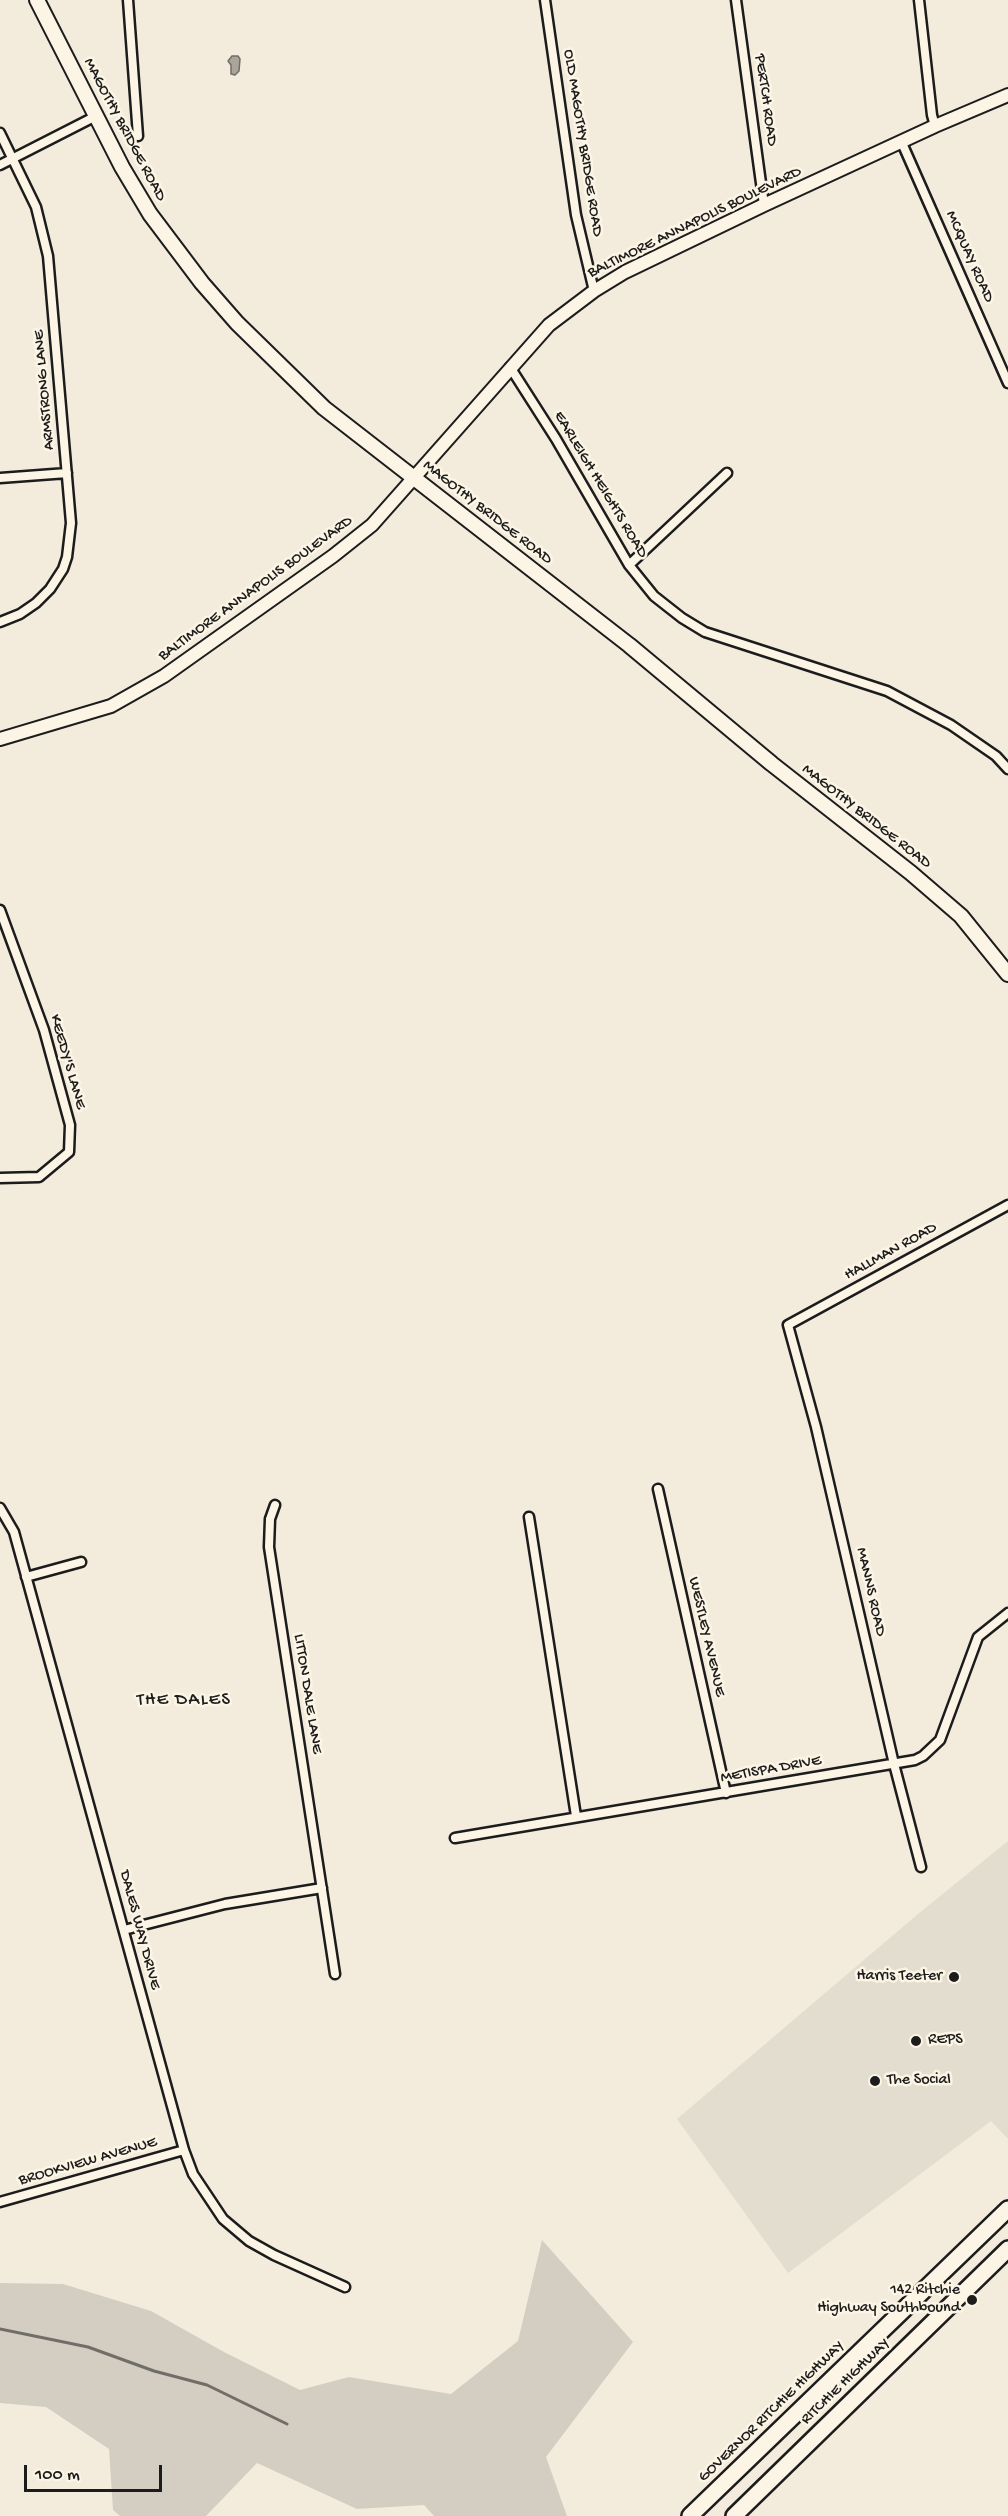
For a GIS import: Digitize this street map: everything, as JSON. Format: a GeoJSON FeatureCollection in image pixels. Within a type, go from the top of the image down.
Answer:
{"type":"FeatureCollection","features":[{"type":"Feature","properties":{"kind":"highway","name":"GOVERNOR RITCHIE HIGHWAY"},"geometry":{"type":"LineString","coordinates":[[690,2516],[1008,2209]]}},
{"type":"Feature","properties":{"kind":"highway","name":"RITCHIE HIGHWAY"},"geometry":{"type":"LineString","coordinates":[[734,2516],[1008,2249]]}},
{"type":"Feature","properties":{"kind":"main road","name":"MAGOTHY BRIDGE ROAD"},"geometry":{"type":"LineString","coordinates":[[37,0],[96,116],[150,214],[230,315],[324,408],[629,645],[772,764],[911,873],[961,916],[1008,974]]}},
{"type":"Feature","properties":{"kind":"main road","name":"BALTIMORE ANNAPOLIS BOULEVARD"},"geometry":{"type":"LineString","coordinates":[[0,739],[111,706],[164,676],[341,550],[372,525],[549,325],[594,291],[625,272],[764,205],[1008,95]]}},
{"type":"Feature","properties":{"kind":"street"},"geometry":{"type":"LineString","coordinates":[[128,0],[138,136]]}},
{"type":"Feature","properties":{"kind":"street","name":"OLD MAGOTHY BRIDGE ROAD"},"geometry":{"type":"LineString","coordinates":[[545,0],[576,215],[594,291]]}},
{"type":"Feature","properties":{"kind":"street","name":"PERTCH ROAD"},"geometry":{"type":"LineString","coordinates":[[736,0],[764,205]]}},
{"type":"Feature","properties":{"kind":"street"},"geometry":{"type":"LineString","coordinates":[[919,0],[935,126]]}},
{"type":"Feature","properties":{"kind":"street"},"geometry":{"type":"LineString","coordinates":[[0,165],[96,116]]}},
{"type":"Feature","properties":{"kind":"street","name":"ARMSTRONG LANE"},"geometry":{"type":"LineString","coordinates":[[0,133],[14,157],[36,207],[48,256],[71,539],[63,569],[50,589],[20,614],[0,622]]}},
{"type":"Feature","properties":{"kind":"street","name":"MCQUAY ROAD"},"geometry":{"type":"LineString","coordinates":[[902,143],[1008,383]]}},
{"type":"Feature","properties":{"kind":"street","name":"EARLEIGH HEIGHTS ROAD"},"geometry":{"type":"LineString","coordinates":[[510,367],[556,439],[629,565],[654,596],[682,618],[705,632],[887,691],[951,725],[996,756],[1008,768]]}},
{"type":"Feature","properties":{"kind":"street"},"geometry":{"type":"LineString","coordinates":[[0,477],[67,473]]}},
{"type":"Feature","properties":{"kind":"street"},"geometry":{"type":"LineString","coordinates":[[629,565],[727,473]]}},
{"type":"Feature","properties":{"kind":"street","name":"KEEDY'S LANE"},"geometry":{"type":"LineString","coordinates":[[0,910],[44,1030],[70,1125],[69,1152],[39,1177],[0,1178]]}},
{"type":"Feature","properties":{"kind":"street","name":"HALLMAN ROAD"},"geometry":{"type":"LineString","coordinates":[[788,1324],[1008,1205]]}},
{"type":"Feature","properties":{"kind":"street","name":"MANNS ROAD"},"geometry":{"type":"LineString","coordinates":[[788,1324],[818,1435],[894,1764],[921,1867]]}},
{"type":"Feature","properties":{"kind":"street","name":"WESTLEY AVENUE"},"geometry":{"type":"LineString","coordinates":[[658,1489],[726,1793]]}},
{"type":"Feature","properties":{"kind":"street","name":"LITTON DALE LANE"},"geometry":{"type":"LineString","coordinates":[[275,1504],[270,1519],[269,1547],[335,1974]]}},
{"type":"Feature","properties":{"kind":"street","name":"DALES WAY DRIVE"},"geometry":{"type":"LineString","coordinates":[[0,1508],[14,1532],[184,2150],[193,2174],[213,2206],[236,2230],[261,2249],[345,2287]]}},
{"type":"Feature","properties":{"kind":"street"},"geometry":{"type":"LineString","coordinates":[[529,1516],[576,1816]]}},
{"type":"Feature","properties":{"kind":"street"},"geometry":{"type":"LineString","coordinates":[[26,1577],[81,1562]]}},
{"type":"Feature","properties":{"kind":"street","name":"METISPA DRIVE"},"geometry":{"type":"LineString","coordinates":[[455,1838],[915,1760],[923,1756],[940,1740],[978,1637],[1008,1613]]}},
{"type":"Feature","properties":{"kind":"street"},"geometry":{"type":"LineString","coordinates":[[124,1930],[225,1904],[322,1888]]}},
{"type":"Feature","properties":{"kind":"street","name":"BROOKVIEW AVENUE"},"geometry":{"type":"LineString","coordinates":[[0,2202],[184,2150]]}},
{"type":"Feature","properties":{"kind":"shaded area"},"geometry":{"type":"Polygon","coordinates":[[[232,56],[238,56],[240,59],[239,71],[235,75],[231,74],[231,65],[228,61],[232,56]]]}},
{"type":"Feature","properties":{"kind":"shaded area"},"geometry":{"type":"Polygon","coordinates":[[[1008,1841],[1008,2139],[991,2121],[788,2273],[677,2119],[918,1914],[1008,1841]]]}},
{"type":"Feature","properties":{"kind":"shaded area"},"geometry":{"type":"Polygon","coordinates":[[[542,2240],[633,2342],[546,2457],[567,2516],[434,2516],[424,2505],[357,2509],[257,2463],[206,2516],[120,2516],[113,2510],[109,2449],[46,2407],[0,2403],[0,2283],[63,2284],[151,2311],[224,2352],[300,2390],[349,2377],[451,2394],[518,2341],[542,2240]]]}},
{"type":"Feature","properties":{"kind":"waterway"},"geometry":{"type":"LineString","coordinates":[[0,2329],[88,2347],[154,2371],[207,2385],[287,2424]]}},
{"type":"Feature","properties":{"kind":"place","name":"Harris Teeter"},"geometry":{"type":"Point","coordinates":[954,1977]}},
{"type":"Feature","properties":{"kind":"place","name":"REPS"},"geometry":{"type":"Point","coordinates":[916,2041]}},
{"type":"Feature","properties":{"kind":"place","name":"The Social"},"geometry":{"type":"Point","coordinates":[875,2081]}},
{"type":"Feature","properties":{"kind":"place","name":"142 Ritchie Highway Southbound"},"geometry":{"type":"Point","coordinates":[972,2300]}},
{"type":"Feature","properties":{"kind":"district","name":"THE DALES"},"geometry":{"type":"Point","coordinates":[184,1701]}}]}
